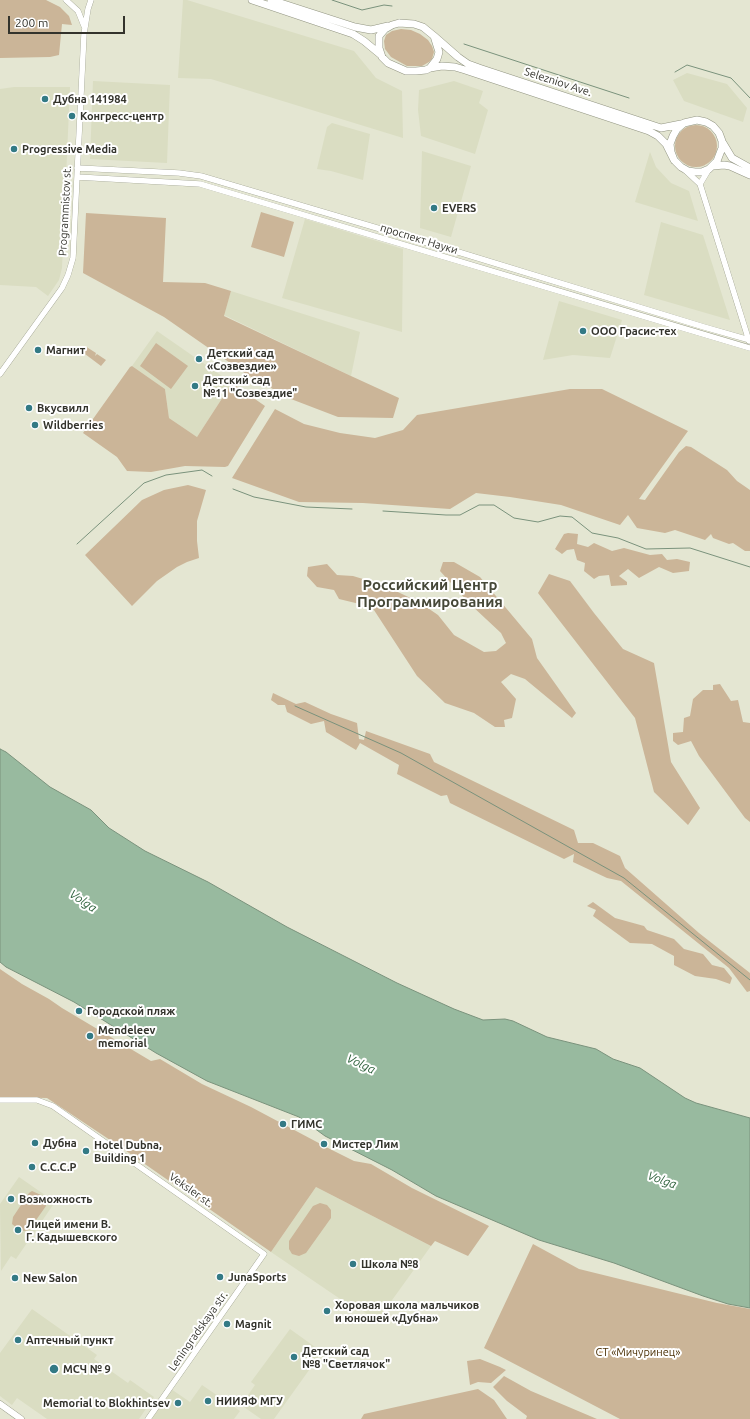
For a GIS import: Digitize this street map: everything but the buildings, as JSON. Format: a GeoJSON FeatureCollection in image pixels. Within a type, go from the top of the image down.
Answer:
{"type":"FeatureCollection","features":[{"type":"Feature","properties":{"kind":"main road"},"geometry":{"type":"LineString","coordinates":[[252,0],[353,34],[364,41],[388,63],[406,71],[416,72],[426,70],[430,68],[437,59],[439,52],[434,36],[423,28],[414,24],[407,22],[371,30],[355,27],[271,0]]}},
{"type":"Feature","properties":{"kind":"main road"},"geometry":{"type":"LineString","coordinates":[[382,57],[379,48],[379,36],[385,29],[392,25]]}},
{"type":"Feature","properties":{"kind":"main road","name":"Selezniov Ave."},"geometry":{"type":"LineString","coordinates":[[434,36],[468,64],[661,128],[672,127],[697,120],[706,122],[716,130],[732,158],[750,168]]}},
{"type":"Feature","properties":{"kind":"main road","name":"Selezniov Ave."},"geometry":{"type":"LineString","coordinates":[[430,68],[442,66],[455,67],[649,131],[658,136],[666,144],[674,160],[681,167]]}},
{"type":"Feature","properties":{"kind":"main road"},"geometry":{"type":"LineString","coordinates":[[674,160],[670,144],[672,136],[684,123]]}},
{"type":"Feature","properties":{"kind":"main road"},"geometry":{"type":"LineString","coordinates":[[711,168],[720,155],[722,141]]}},
{"type":"Feature","properties":{"kind":"main road"},"geometry":{"type":"LineString","coordinates":[[681,167],[688,171],[702,172],[724,165],[730,166],[750,175]]}},
{"type":"Feature","properties":{"kind":"main road"},"geometry":{"type":"LineString","coordinates":[[0,1404],[21,1419]]}},
{"type":"Feature","properties":{"kind":"street","name":"Programmistov st."},"geometry":{"type":"LineString","coordinates":[[66,0],[78,11],[84,28]]}},
{"type":"Feature","properties":{"kind":"street","name":"Programmistov st."},"geometry":{"type":"LineString","coordinates":[[0,374],[62,288],[73,258],[84,28],[91,0]]}},
{"type":"Feature","properties":{"kind":"street"},"geometry":{"type":"LineString","coordinates":[[681,167],[700,184],[750,341]]}},
{"type":"Feature","properties":{"kind":"street","name":"проспект Науки"},"geometry":{"type":"LineString","coordinates":[[77,168],[179,173],[201,176],[455,251],[750,341]]}},
{"type":"Feature","properties":{"kind":"street"},"geometry":{"type":"LineString","coordinates":[[700,184],[711,168]]}},
{"type":"Feature","properties":{"kind":"street","name":"проспект Науки"},"geometry":{"type":"LineString","coordinates":[[77,177],[200,184],[750,348]]}},
{"type":"Feature","properties":{"kind":"street","name":"Veksler st."},"geometry":{"type":"LineString","coordinates":[[0,1100],[37,1100],[53,1106],[264,1254]]}},
{"type":"Feature","properties":{"kind":"street","name":"Leningradskaya str."},"geometry":{"type":"LineString","coordinates":[[148,1419],[264,1254]]}},
{"type":"Feature","properties":{"kind":"shaded area"},"geometry":{"type":"Polygon","coordinates":[[[183,0],[354,51],[376,78],[402,91],[403,138],[211,79],[178,78],[183,0]]]}},
{"type":"Feature","properties":{"kind":"shaded area"},"geometry":{"type":"Polygon","coordinates":[[[687,73],[727,84],[747,108],[743,122],[684,101],[673,80],[687,73]]]}},
{"type":"Feature","properties":{"kind":"shaded area"},"geometry":{"type":"Polygon","coordinates":[[[93,81],[170,85],[167,163],[90,159],[93,81]]]}},
{"type":"Feature","properties":{"kind":"shaded area"},"geometry":{"type":"Polygon","coordinates":[[[454,81],[483,91],[479,103],[488,110],[475,154],[421,136],[418,110],[419,90],[454,81]]]}},
{"type":"Feature","properties":{"kind":"shaded area"},"geometry":{"type":"Polygon","coordinates":[[[14,87],[70,87],[62,268],[59,280],[48,296],[36,287],[0,285],[0,89],[14,87]]]}},
{"type":"Feature","properties":{"kind":"shaded area"},"geometry":{"type":"Polygon","coordinates":[[[332,123],[370,134],[363,180],[331,171],[317,169],[327,127],[332,123]]]}},
{"type":"Feature","properties":{"kind":"shaded area"},"geometry":{"type":"Polygon","coordinates":[[[422,151],[471,166],[451,237],[420,228],[422,151]]]}},
{"type":"Feature","properties":{"kind":"shaded area"},"geometry":{"type":"Polygon","coordinates":[[[650,152],[656,167],[671,183],[689,191],[698,221],[635,202],[650,152]]]}},
{"type":"Feature","properties":{"kind":"shaded area"},"geometry":{"type":"Polygon","coordinates":[[[305,219],[403,249],[402,332],[282,298],[305,219]]]}},
{"type":"Feature","properties":{"kind":"shaded area"},"geometry":{"type":"Polygon","coordinates":[[[661,222],[703,235],[730,320],[644,295],[661,222]]]}},
{"type":"Feature","properties":{"kind":"shaded area"},"geometry":{"type":"Polygon","coordinates":[[[231,291],[360,332],[351,376],[224,315],[231,291]]]}},
{"type":"Feature","properties":{"kind":"shaded area","name":"ООО Грасис-тех"},"geometry":{"type":"Polygon","coordinates":[[[559,301],[622,320],[610,358],[573,355],[543,360],[559,301]]]}},
{"type":"Feature","properties":{"kind":"shaded area","name":"Детский сад №11 \"Созвездие\""},"geometry":{"type":"Polygon","coordinates":[[[157,331],[232,383],[197,437],[169,418],[165,389],[132,366],[157,331]]]}},
{"type":"Feature","properties":{"kind":"shaded area","name":"Лицей имени В. Г. Кадышевского"},"geometry":{"type":"Polygon","coordinates":[[[19,1177],[55,1202],[16,1259],[11,1256],[1,1271],[0,1204],[19,1177]]]}},
{"type":"Feature","properties":{"kind":"shaded area","name":"Школа №8"},"geometry":{"type":"Polygon","coordinates":[[[316,1187],[431,1246],[377,1321],[357,1307],[355,1309],[271,1252],[316,1187]]]}},
{"type":"Feature","properties":{"kind":"shaded area","name":"МСЧ № 9"},"geometry":{"type":"Polygon","coordinates":[[[32,1309],[97,1355],[94,1359],[128,1383],[130,1380],[154,1397],[139,1419],[47,1419],[17,1398],[12,1405],[0,1396],[0,1353],[32,1309]]]}},
{"type":"Feature","properties":{"kind":"shaded area"},"geometry":{"type":"Polygon","coordinates":[[[290,1329],[322,1352],[274,1419],[261,1419],[241,1405],[255,1385],[251,1382],[290,1329]]]}},
{"type":"Feature","properties":{"kind":"shaded area","name":"НИИЯФ МГУ"},"geometry":{"type":"Polygon","coordinates":[[[202,1385],[240,1411],[234,1419],[151,1419],[171,1389],[190,1402],[202,1385]]]}},
{"type":"Feature","properties":{"kind":"green space"},"geometry":{"type":"Polygon","coordinates":[[[0,0],[46,0],[60,7],[69,16],[72,25],[62,24],[59,55],[50,57],[0,58],[0,0]]]}},
{"type":"Feature","properties":{"kind":"green space"},"geometry":{"type":"Polygon","coordinates":[[[401,29],[411,30],[428,40],[434,52],[432,59],[429,62],[422,66],[407,66],[391,57],[385,49],[384,41],[386,35],[392,31],[401,29]]]}},
{"type":"Feature","properties":{"kind":"green space"},"geometry":{"type":"Polygon","coordinates":[[[696,125],[711,131],[717,146],[711,161],[696,167],[681,161],[675,146],[681,131],[696,125]]]}},
{"type":"Feature","properties":{"kind":"green space"},"geometry":{"type":"Polygon","coordinates":[[[261,212],[294,222],[284,257],[251,247],[261,212]]]}},
{"type":"Feature","properties":{"kind":"green space"},"geometry":{"type":"Polygon","coordinates":[[[86,213],[166,218],[163,282],[205,283],[231,291],[224,316],[399,398],[393,418],[338,417],[291,399],[246,374],[164,317],[83,273],[86,213]]]}},
{"type":"Feature","properties":{"kind":"green space"},"geometry":{"type":"Polygon","coordinates":[[[156,343],[188,366],[171,389],[140,366],[156,343]]]}},
{"type":"Feature","properties":{"kind":"green space"},"geometry":{"type":"Polygon","coordinates":[[[85,346],[96,353],[95,356],[97,354],[106,360],[101,366],[81,351],[85,346]]]}},
{"type":"Feature","properties":{"kind":"green space"},"geometry":{"type":"Polygon","coordinates":[[[132,366],[165,389],[169,418],[197,437],[232,383],[265,406],[228,466],[185,466],[151,472],[127,471],[117,457],[83,433],[132,366]]]}},
{"type":"Feature","properties":{"kind":"green space"},"geometry":{"type":"Polygon","coordinates":[[[570,389],[602,389],[688,431],[639,499],[645,500],[679,452],[686,446],[691,447],[727,470],[737,481],[750,490],[750,551],[745,551],[733,543],[729,544],[713,538],[711,534],[705,540],[675,530],[665,533],[637,528],[628,515],[620,525],[561,505],[510,497],[476,493],[450,509],[363,503],[299,502],[232,478],[275,409],[304,424],[340,433],[375,438],[403,430],[417,415],[570,389]]]}},
{"type":"Feature","properties":{"kind":"green space"},"geometry":{"type":"Polygon","coordinates":[[[188,485],[206,490],[197,521],[199,558],[177,567],[157,581],[132,606],[85,555],[142,500],[164,490],[188,485]]]}},
{"type":"Feature","properties":{"kind":"green space"},"geometry":{"type":"Polygon","coordinates":[[[564,534],[578,534],[577,544],[588,547],[594,543],[612,551],[624,548],[650,555],[662,554],[667,560],[677,559],[690,562],[689,571],[673,573],[659,567],[639,578],[628,569],[619,576],[627,582],[627,585],[611,586],[609,575],[599,576],[594,579],[584,571],[585,563],[577,560],[574,549],[567,550],[562,554],[555,549],[564,534]]]}},
{"type":"Feature","properties":{"kind":"green space"},"geometry":{"type":"Polygon","coordinates":[[[443,562],[454,562],[480,577],[532,639],[537,658],[576,713],[572,718],[525,679],[511,674],[501,682],[516,699],[512,718],[504,720],[505,727],[495,727],[474,713],[445,703],[417,676],[372,607],[339,599],[334,590],[317,587],[307,576],[308,567],[327,564],[337,575],[353,576],[383,585],[419,602],[438,615],[454,635],[484,652],[496,651],[506,643],[501,633],[471,605],[440,571],[443,562]]]}},
{"type":"Feature","properties":{"kind":"green space"},"geometry":{"type":"Polygon","coordinates":[[[549,574],[570,581],[623,649],[654,663],[671,762],[700,808],[688,825],[654,792],[635,718],[538,593],[549,574]]]}},
{"type":"Feature","properties":{"kind":"green space"},"geometry":{"type":"Polygon","coordinates":[[[720,684],[731,701],[738,700],[743,722],[750,723],[750,822],[745,818],[699,756],[691,741],[678,745],[673,741],[673,733],[683,732],[684,718],[690,716],[693,699],[703,690],[713,690],[713,685],[720,684]]]}},
{"type":"Feature","properties":{"kind":"green space"},"geometry":{"type":"Polygon","coordinates":[[[273,693],[296,704],[305,702],[331,714],[357,723],[359,739],[364,740],[366,731],[430,754],[434,762],[574,830],[578,843],[593,843],[620,856],[625,868],[699,933],[750,973],[750,991],[747,992],[729,968],[621,881],[607,878],[573,862],[574,854],[564,859],[450,803],[447,795],[441,796],[397,774],[399,765],[360,743],[356,750],[326,732],[324,721],[311,724],[287,712],[285,705],[278,705],[271,700],[273,693]]]}},
{"type":"Feature","properties":{"kind":"green space"},"geometry":{"type":"Polygon","coordinates":[[[593,902],[615,918],[644,926],[647,930],[674,939],[684,949],[703,954],[712,965],[724,968],[732,978],[730,984],[716,979],[695,976],[674,965],[674,956],[652,944],[630,943],[593,916],[596,910],[587,906],[593,902]]]}},
{"type":"Feature","properties":{"kind":"green space"},"geometry":{"type":"Polygon","coordinates":[[[0,969],[22,984],[151,1061],[160,1059],[202,1084],[251,1107],[330,1149],[354,1161],[371,1164],[412,1188],[489,1226],[468,1256],[435,1241],[431,1246],[316,1187],[271,1252],[119,1146],[47,1098],[0,1097],[0,969]]]}},
{"type":"Feature","properties":{"kind":"green space"},"geometry":{"type":"Polygon","coordinates":[[[32,1191],[45,1198],[46,1206],[29,1230],[24,1231],[12,1224],[13,1217],[29,1193],[32,1191]]]}},
{"type":"Feature","properties":{"kind":"green space"},"geometry":{"type":"Polygon","coordinates":[[[320,1203],[327,1205],[331,1210],[331,1218],[306,1253],[299,1256],[292,1254],[289,1249],[289,1241],[313,1206],[320,1203]]]}},
{"type":"Feature","properties":{"kind":"green space","name":"СТ «Мичуринец»"},"geometry":{"type":"Polygon","coordinates":[[[533,1244],[579,1269],[717,1303],[750,1309],[750,1419],[620,1419],[484,1348],[533,1244]]]}},
{"type":"Feature","properties":{"kind":"green space"},"geometry":{"type":"Polygon","coordinates":[[[480,1359],[506,1370],[491,1383],[478,1382],[470,1385],[467,1361],[480,1359]]]}},
{"type":"Feature","properties":{"kind":"green space"},"geometry":{"type":"Polygon","coordinates":[[[504,1376],[531,1391],[597,1419],[526,1419],[527,1416],[507,1401],[493,1387],[504,1376]]]}},
{"type":"Feature","properties":{"kind":"green space"},"geometry":{"type":"Polygon","coordinates":[[[478,1389],[494,1400],[507,1419],[361,1419],[364,1414],[478,1389]]]}},
{"type":"Feature","properties":{"kind":"water","name":"Volga"},"geometry":{"type":"Polygon","coordinates":[[[0,749],[6,752],[50,787],[91,810],[109,828],[145,851],[208,882],[287,927],[397,983],[454,1009],[483,1020],[505,1019],[513,1021],[547,1037],[596,1049],[613,1059],[640,1068],[685,1098],[696,1103],[750,1118],[750,1308],[728,1304],[703,1296],[614,1263],[539,1240],[436,1196],[392,1170],[325,1136],[299,1117],[207,1081],[156,1053],[74,1002],[6,967],[0,962],[0,749]]]}},
{"type":"Feature","properties":{"kind":"waterway"},"geometry":{"type":"LineString","coordinates":[[332,0],[362,10],[384,5],[392,6]]}},
{"type":"Feature","properties":{"kind":"waterway"},"geometry":{"type":"LineString","coordinates":[[464,44],[629,98]]}},
{"type":"Feature","properties":{"kind":"waterway"},"geometry":{"type":"LineString","coordinates":[[675,72],[687,65],[731,78],[750,98]]}},
{"type":"Feature","properties":{"kind":"waterway"},"geometry":{"type":"LineString","coordinates":[[77,544],[144,483],[166,475],[202,470],[212,476]]}},
{"type":"Feature","properties":{"kind":"waterway"},"geometry":{"type":"LineString","coordinates":[[233,489],[254,497],[306,507],[352,509]]}},
{"type":"Feature","properties":{"kind":"waterway"},"geometry":{"type":"LineString","coordinates":[[383,511],[460,515],[479,505],[494,505],[514,518],[538,522],[560,516],[572,517],[592,533],[618,538],[646,549],[690,548],[750,567]]}},
{"type":"Feature","properties":{"kind":"waterway"},"geometry":{"type":"LineString","coordinates":[[295,706],[401,753],[624,878],[750,980]]}},
{"type":"Feature","properties":{"kind":"place","name":"Дубна 141984"},"geometry":{"type":"Point","coordinates":[45,99]}},
{"type":"Feature","properties":{"kind":"place","name":"Конгресс-центр"},"geometry":{"type":"Point","coordinates":[72,116]}},
{"type":"Feature","properties":{"kind":"place","name":"Progressive Media"},"geometry":{"type":"Point","coordinates":[14,149]}},
{"type":"Feature","properties":{"kind":"place","name":"EVERS"},"geometry":{"type":"Point","coordinates":[434,208]}},
{"type":"Feature","properties":{"kind":"place","name":"ООО Грасис-тех"},"geometry":{"type":"Point","coordinates":[583,331]}},
{"type":"Feature","properties":{"kind":"place","name":"Магнит"},"geometry":{"type":"Point","coordinates":[38,350]}},
{"type":"Feature","properties":{"kind":"place","name":"Детский сад «Созвездие»"},"geometry":{"type":"Point","coordinates":[199,359]}},
{"type":"Feature","properties":{"kind":"place","name":"Детский сад №11 \"Созвездие\""},"geometry":{"type":"Point","coordinates":[195,386]}},
{"type":"Feature","properties":{"kind":"place","name":"Вкусвилл"},"geometry":{"type":"Point","coordinates":[29,408]}},
{"type":"Feature","properties":{"kind":"place","name":"Wildberries"},"geometry":{"type":"Point","coordinates":[35,425]}},
{"type":"Feature","properties":{"kind":"place","name":"Городской пляж"},"geometry":{"type":"Point","coordinates":[79,1011]}},
{"type":"Feature","properties":{"kind":"place","name":"Mendeleev memorial"},"geometry":{"type":"Point","coordinates":[90,1036]}},
{"type":"Feature","properties":{"kind":"place","name":"ГИМС"},"geometry":{"type":"Point","coordinates":[283,1124]}},
{"type":"Feature","properties":{"kind":"place","name":"Дубна"},"geometry":{"type":"Point","coordinates":[35,1143]}},
{"type":"Feature","properties":{"kind":"place","name":"Мистер Лим"},"geometry":{"type":"Point","coordinates":[324,1144]}},
{"type":"Feature","properties":{"kind":"place","name":"Hotel Dubna, Building 1"},"geometry":{"type":"Point","coordinates":[86,1151]}},
{"type":"Feature","properties":{"kind":"place","name":"С.С.С.Р"},"geometry":{"type":"Point","coordinates":[32,1167]}},
{"type":"Feature","properties":{"kind":"place","name":"Возможность"},"geometry":{"type":"Point","coordinates":[11,1199]}},
{"type":"Feature","properties":{"kind":"place","name":"Лицей имени В. Г. Кадышевского"},"geometry":{"type":"Point","coordinates":[18,1230]}},
{"type":"Feature","properties":{"kind":"place","name":"Школа №8"},"geometry":{"type":"Point","coordinates":[353,1264]}},
{"type":"Feature","properties":{"kind":"place","name":"JunaSports"},"geometry":{"type":"Point","coordinates":[220,1277]}},
{"type":"Feature","properties":{"kind":"place","name":"New Salon"},"geometry":{"type":"Point","coordinates":[15,1278]}},
{"type":"Feature","properties":{"kind":"place","name":"Хоровая школа мальчиков и юношей «Дубна»"},"geometry":{"type":"Point","coordinates":[327,1311]}},
{"type":"Feature","properties":{"kind":"place","name":"Magnit"},"geometry":{"type":"Point","coordinates":[227,1324]}},
{"type":"Feature","properties":{"kind":"place","name":"Аптечный пункт"},"geometry":{"type":"Point","coordinates":[18,1340]}},
{"type":"Feature","properties":{"kind":"place","name":"Детский сад №8 \"Светлячок\""},"geometry":{"type":"Point","coordinates":[294,1357]}},
{"type":"Feature","properties":{"kind":"place","name":"МСЧ № 9"},"geometry":{"type":"Point","coordinates":[54,1369]}},
{"type":"Feature","properties":{"kind":"place","name":"НИИЯФ МГУ"},"geometry":{"type":"Point","coordinates":[208,1401]}},
{"type":"Feature","properties":{"kind":"place","name":"Memorial to Blokhintsev"},"geometry":{"type":"Point","coordinates":[178,1403]}},
{"type":"Feature","properties":{"kind":"district","name":"Российский Центр Программирования"},"geometry":{"type":"Point","coordinates":[430,594]}}]}
